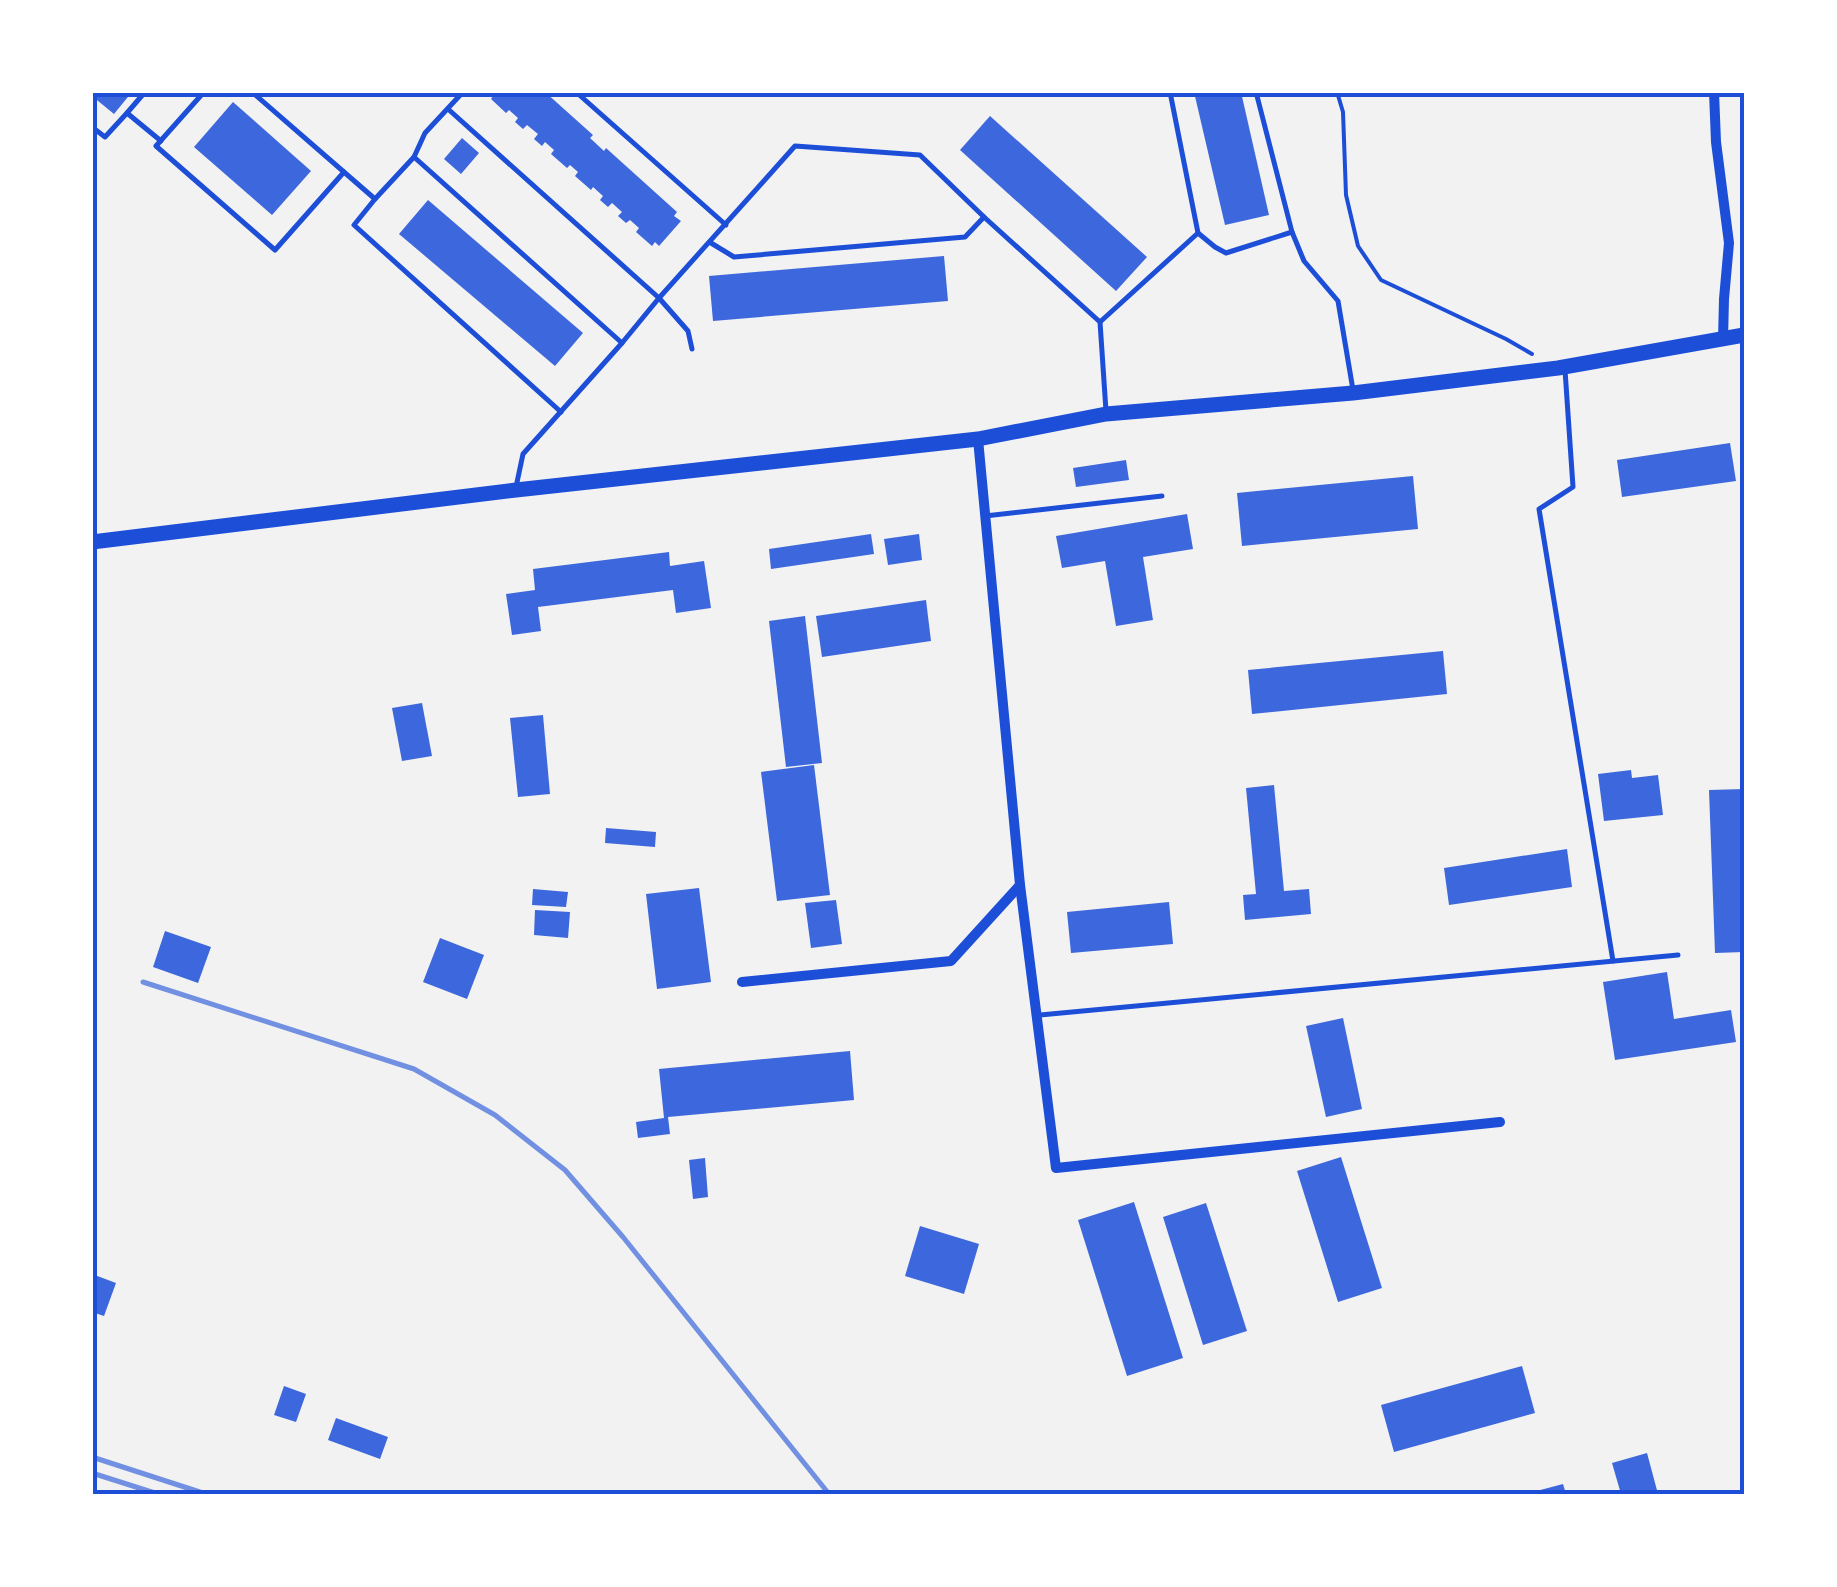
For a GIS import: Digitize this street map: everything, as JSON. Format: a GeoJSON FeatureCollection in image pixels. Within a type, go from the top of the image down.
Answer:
{"type":"FeatureCollection","features":[{"type":"Feature","properties":{"kind":"main road"},"geometry":{"type":"LineString","coordinates":[[92,542],[978,439],[1106,414],[1353,393],[1564,367],[1744,334]]}},
{"type":"Feature","properties":{"kind":"street"},"geometry":{"type":"LineString","coordinates":[[1714,92],[1729,243],[1723,340]]}},
{"type":"Feature","properties":{"kind":"street"},"geometry":{"type":"LineString","coordinates":[[978,439],[1020,885],[1056,1168],[1500,1122]]}},
{"type":"Feature","properties":{"kind":"street"},"geometry":{"type":"LineString","coordinates":[[742,982],[951,961],[1020,885]]}},
{"type":"Feature","properties":{"kind":"lane"},"geometry":{"type":"LineString","coordinates":[[92,126],[105,138],[145,92]]}},
{"type":"Feature","properties":{"kind":"lane"},"geometry":{"type":"LineString","coordinates":[[204,92],[156,146],[275,250],[344,172]]}},
{"type":"Feature","properties":{"kind":"lane"},"geometry":{"type":"LineString","coordinates":[[252,92],[375,199]]}},
{"type":"Feature","properties":{"kind":"lane"},"geometry":{"type":"LineString","coordinates":[[463,92],[425,133],[414,157],[354,225],[561,412]]}},
{"type":"Feature","properties":{"kind":"lane"},"geometry":{"type":"LineString","coordinates":[[576,92],[726,225]]}},
{"type":"Feature","properties":{"kind":"lane"},"geometry":{"type":"LineString","coordinates":[[1170,92],[1198,233],[1226,253],[1292,232]]}},
{"type":"Feature","properties":{"kind":"lane"},"geometry":{"type":"LineString","coordinates":[[1256,92],[1292,232],[1304,262],[1338,300],[1353,393]]}},
{"type":"Feature","properties":{"kind":"lane"},"geometry":{"type":"LineString","coordinates":[[448,108],[659,298],[688,332],[692,349]]}},
{"type":"Feature","properties":{"kind":"lane"},"geometry":{"type":"LineString","coordinates":[[127,112],[160,141]]}},
{"type":"Feature","properties":{"kind":"lane"},"geometry":{"type":"LineString","coordinates":[[516,490],[523,454],[795,146],[920,155],[1100,322],[1106,414]]}},
{"type":"Feature","properties":{"kind":"lane"},"geometry":{"type":"LineString","coordinates":[[414,157],[622,343]]}},
{"type":"Feature","properties":{"kind":"lane"},"geometry":{"type":"LineString","coordinates":[[711,243],[734,258],[965,237],[984,217]]}},
{"type":"Feature","properties":{"kind":"lane"},"geometry":{"type":"LineString","coordinates":[[1100,322],[1198,233]]}},
{"type":"Feature","properties":{"kind":"lane"},"geometry":{"type":"LineString","coordinates":[[1564,367],[1573,487],[1539,509],[1613,962]]}},
{"type":"Feature","properties":{"kind":"lane"},"geometry":{"type":"LineString","coordinates":[[986,516],[1162,496]]}},
{"type":"Feature","properties":{"kind":"lane"},"geometry":{"type":"LineString","coordinates":[[1036,1016],[1678,956]]}},
{"type":"Feature","properties":{"kind":"path"},"geometry":{"type":"LineString","coordinates":[[1337,92],[1343,112],[1346,195],[1358,246],[1381,280],[1532,354]]}},
{"type":"Feature","properties":{"kind":"building"},"geometry":{"type":"Polygon","coordinates":[[[92,92],[132,92],[114,114],[92,92]]]}},
{"type":"Feature","properties":{"kind":"building"},"geometry":{"type":"Polygon","coordinates":[[[490,92],[545,92],[593,135],[590,138],[604,151],[606,148],[677,212],[674,216],[681,221],[659,246],[655,242],[652,246],[636,232],[639,228],[630,220],[626,223],[618,216],[622,212],[612,203],[608,207],[600,200],[603,196],[575,176],[578,172],[551,154],[554,150],[534,139],[538,134],[515,122],[518,118],[509,110],[506,113],[491,99],[490,92]]]}},
{"type":"Feature","properties":{"kind":"building"},"geometry":{"type":"Polygon","coordinates":[[[1194,92],[1241,92],[1269,215],[1225,225],[1194,92]]]}},
{"type":"Feature","properties":{"kind":"building"},"geometry":{"type":"Polygon","coordinates":[[[233,102],[311,171],[272,215],[194,147],[233,102]]]}},
{"type":"Feature","properties":{"kind":"building"},"geometry":{"type":"Polygon","coordinates":[[[990,116],[1147,257],[1116,291],[960,150],[990,116]]]}},
{"type":"Feature","properties":{"kind":"building"},"geometry":{"type":"Polygon","coordinates":[[[462,138],[479,153],[461,174],[444,159],[462,138]]]}},
{"type":"Feature","properties":{"kind":"building"},"geometry":{"type":"Polygon","coordinates":[[[428,200],[583,333],[555,366],[399,234],[428,200]]]}},
{"type":"Feature","properties":{"kind":"building"},"geometry":{"type":"Polygon","coordinates":[[[944,256],[948,301],[713,321],[709,276],[944,256]]]}},
{"type":"Feature","properties":{"kind":"building"},"geometry":{"type":"Polygon","coordinates":[[[1730,443],[1736,481],[1622,497],[1617,460],[1730,443]]]}},
{"type":"Feature","properties":{"kind":"building"},"geometry":{"type":"Polygon","coordinates":[[[1126,460],[1129,480],[1076,487],[1073,468],[1126,460]]]}},
{"type":"Feature","properties":{"kind":"building"},"geometry":{"type":"Polygon","coordinates":[[[1413,476],[1418,529],[1242,546],[1237,493],[1413,476]]]}},
{"type":"Feature","properties":{"kind":"building"},"geometry":{"type":"Polygon","coordinates":[[[1187,514],[1193,549],[1143,557],[1153,620],[1116,626],[1105,561],[1062,568],[1056,536],[1187,514]]]}},
{"type":"Feature","properties":{"kind":"building"},"geometry":{"type":"Polygon","coordinates":[[[871,534],[874,554],[771,569],[769,549],[871,534]]]}},
{"type":"Feature","properties":{"kind":"building"},"geometry":{"type":"Polygon","coordinates":[[[919,534],[922,560],[888,565],[884,539],[919,534]]]}},
{"type":"Feature","properties":{"kind":"building"},"geometry":{"type":"Polygon","coordinates":[[[669,552],[670,566],[704,561],[711,608],[676,613],[673,590],[538,607],[541,631],[512,635],[506,594],[535,590],[533,569],[669,552]]]}},
{"type":"Feature","properties":{"kind":"building"},"geometry":{"type":"Polygon","coordinates":[[[926,600],[931,641],[822,657],[816,616],[926,600]]]}},
{"type":"Feature","properties":{"kind":"building"},"geometry":{"type":"Polygon","coordinates":[[[805,616],[822,763],[786,767],[769,621],[805,616]]]}},
{"type":"Feature","properties":{"kind":"building"},"geometry":{"type":"Polygon","coordinates":[[[1443,651],[1447,694],[1252,714],[1248,670],[1443,651]]]}},
{"type":"Feature","properties":{"kind":"building"},"geometry":{"type":"Polygon","coordinates":[[[422,703],[432,756],[402,761],[392,708],[422,703]]]}},
{"type":"Feature","properties":{"kind":"building"},"geometry":{"type":"Polygon","coordinates":[[[543,715],[550,794],[518,797],[510,718],[543,715]]]}},
{"type":"Feature","properties":{"kind":"building"},"geometry":{"type":"Polygon","coordinates":[[[814,765],[830,895],[777,901],[761,772],[814,765]]]}},
{"type":"Feature","properties":{"kind":"building"},"geometry":{"type":"Polygon","coordinates":[[[1631,770],[1632,778],[1658,775],[1663,815],[1604,821],[1598,774],[1631,770]]]}},
{"type":"Feature","properties":{"kind":"building"},"geometry":{"type":"Polygon","coordinates":[[[1274,785],[1284,891],[1309,889],[1311,914],[1245,920],[1243,895],[1256,894],[1246,788],[1274,785]]]}},
{"type":"Feature","properties":{"kind":"building"},"geometry":{"type":"Polygon","coordinates":[[[1744,789],[1744,952],[1715,953],[1709,790],[1744,789]]]}},
{"type":"Feature","properties":{"kind":"building"},"geometry":{"type":"Polygon","coordinates":[[[606,828],[656,832],[655,847],[605,843],[606,828]]]}},
{"type":"Feature","properties":{"kind":"building"},"geometry":{"type":"Polygon","coordinates":[[[1567,849],[1572,887],[1449,905],[1444,868],[1567,849]]]}},
{"type":"Feature","properties":{"kind":"building"},"geometry":{"type":"Polygon","coordinates":[[[699,888],[711,982],[657,989],[646,894],[699,888]]]}},
{"type":"Feature","properties":{"kind":"building"},"geometry":{"type":"Polygon","coordinates":[[[533,889],[568,892],[566,907],[532,905],[533,889]]]}},
{"type":"Feature","properties":{"kind":"building"},"geometry":{"type":"Polygon","coordinates":[[[836,900],[842,944],[811,948],[805,903],[836,900]]]}},
{"type":"Feature","properties":{"kind":"building"},"geometry":{"type":"Polygon","coordinates":[[[1169,902],[1173,944],[1071,953],[1067,912],[1169,902]]]}},
{"type":"Feature","properties":{"kind":"building"},"geometry":{"type":"Polygon","coordinates":[[[535,910],[570,912],[568,938],[534,935],[535,910]]]}},
{"type":"Feature","properties":{"kind":"building"},"geometry":{"type":"Polygon","coordinates":[[[165,931],[211,947],[198,983],[153,967],[165,931]]]}},
{"type":"Feature","properties":{"kind":"building"},"geometry":{"type":"Polygon","coordinates":[[[440,938],[484,955],[467,999],[423,982],[440,938]]]}},
{"type":"Feature","properties":{"kind":"building"},"geometry":{"type":"Polygon","coordinates":[[[1667,972],[1674,1019],[1731,1010],[1736,1042],[1615,1060],[1603,982],[1667,972]]]}},
{"type":"Feature","properties":{"kind":"building"},"geometry":{"type":"Polygon","coordinates":[[[1343,1018],[1362,1109],[1326,1117],[1306,1026],[1343,1018]]]}},
{"type":"Feature","properties":{"kind":"building"},"geometry":{"type":"Polygon","coordinates":[[[850,1051],[854,1100],[668,1117],[670,1134],[638,1138],[636,1122],[664,1118],[659,1069],[850,1051]]]}},
{"type":"Feature","properties":{"kind":"building"},"geometry":{"type":"Polygon","coordinates":[[[1341,1157],[1382,1288],[1338,1302],[1297,1171],[1341,1157]]]}},
{"type":"Feature","properties":{"kind":"building"},"geometry":{"type":"Polygon","coordinates":[[[705,1158],[708,1197],[693,1199],[689,1160],[705,1158]]]}},
{"type":"Feature","properties":{"kind":"building"},"geometry":{"type":"Polygon","coordinates":[[[1134,1202],[1183,1358],[1127,1376],[1078,1220],[1134,1202]]]}},
{"type":"Feature","properties":{"kind":"building"},"geometry":{"type":"Polygon","coordinates":[[[1206,1203],[1247,1331],[1203,1345],[1163,1217],[1206,1203]]]}},
{"type":"Feature","properties":{"kind":"building"},"geometry":{"type":"Polygon","coordinates":[[[920,1226],[979,1244],[964,1294],[905,1276],[920,1226]]]}},
{"type":"Feature","properties":{"kind":"building"},"geometry":{"type":"Polygon","coordinates":[[[92,1274],[116,1283],[104,1316],[92,1312],[92,1274]]]}},
{"type":"Feature","properties":{"kind":"building"},"geometry":{"type":"Polygon","coordinates":[[[1522,1366],[1535,1413],[1394,1452],[1381,1405],[1522,1366]]]}},
{"type":"Feature","properties":{"kind":"building"},"geometry":{"type":"Polygon","coordinates":[[[284,1386],[306,1394],[296,1422],[274,1415],[284,1386]]]}},
{"type":"Feature","properties":{"kind":"building"},"geometry":{"type":"Polygon","coordinates":[[[336,1418],[388,1437],[380,1459],[328,1440],[336,1418]]]}},
{"type":"Feature","properties":{"kind":"building"},"geometry":{"type":"Polygon","coordinates":[[[1647,1453],[1658,1494],[1621,1494],[1612,1463],[1647,1453]]]}},
{"type":"Feature","properties":{"kind":"building"},"geometry":{"type":"Polygon","coordinates":[[[1563,1484],[1566,1494],[1529,1494],[1529,1493],[1563,1484]]]}},
{"type":"Feature","properties":{"kind":"railway"},"geometry":{"type":"LineString","coordinates":[[143,982],[414,1069],[495,1115],[565,1170],[829,1494]]}},
{"type":"Feature","properties":{"kind":"railway"},"geometry":{"type":"LineString","coordinates":[[92,1457],[206,1494]]}},
{"type":"Feature","properties":{"kind":"railway"},"geometry":{"type":"LineString","coordinates":[[92,1473],[158,1494]]}}]}
